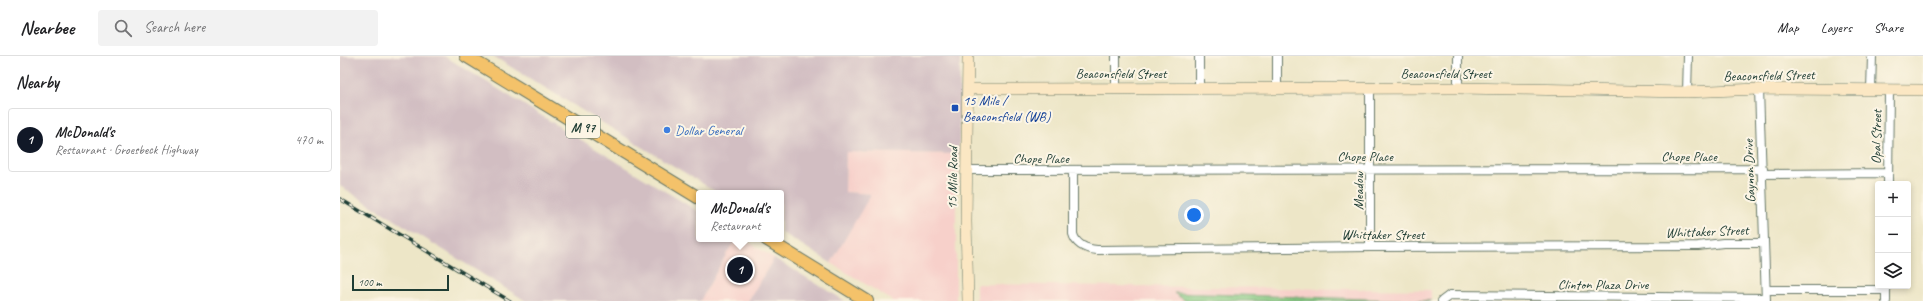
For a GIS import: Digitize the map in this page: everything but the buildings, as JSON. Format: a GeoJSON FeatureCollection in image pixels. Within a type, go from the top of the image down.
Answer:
{"type":"FeatureCollection","features":[{"type":"Feature","properties":{"kind":"main road","name":"M 97"},"geometry":{"type":"LineString","coordinates":[[466,56],[696,196]]}},
{"type":"Feature","properties":{"kind":"main road"},"geometry":{"type":"LineString","coordinates":[[771,242],[866,301]]}},
{"type":"Feature","properties":{"kind":"street","name":"15 Mile Road"},"geometry":{"type":"LineString","coordinates":[[968,56],[968,301]]}},
{"type":"Feature","properties":{"kind":"street"},"geometry":{"type":"LineString","coordinates":[[1116,56],[1116,88]]}},
{"type":"Feature","properties":{"kind":"street"},"geometry":{"type":"LineString","coordinates":[[1198,88],[1199,56]]}},
{"type":"Feature","properties":{"kind":"street"},"geometry":{"type":"LineString","coordinates":[[1277,56],[1277,88]]}},
{"type":"Feature","properties":{"kind":"street"},"geometry":{"type":"LineString","coordinates":[[1458,56],[1458,88]]}},
{"type":"Feature","properties":{"kind":"street"},"geometry":{"type":"LineString","coordinates":[[1687,92],[1688,56]]}},
{"type":"Feature","properties":{"kind":"street"},"geometry":{"type":"LineString","coordinates":[[1871,90],[1872,56]]}},
{"type":"Feature","properties":{"kind":"street","name":"Meadow"},"geometry":{"type":"LineString","coordinates":[[1370,88],[1370,247]]}},
{"type":"Feature","properties":{"kind":"street","name":"Beaconsfield Street"},"geometry":{"type":"LineString","coordinates":[[968,89],[1458,88],[1687,92],[1759,89],[1923,90]]}},
{"type":"Feature","properties":{"kind":"street","name":"Gaynon Drive"},"geometry":{"type":"LineString","coordinates":[[1759,89],[1763,171],[1766,296]]}},
{"type":"Feature","properties":{"kind":"street","name":"Opal Street"},"geometry":{"type":"LineString","coordinates":[[1888,181],[1889,90]]}},
{"type":"Feature","properties":{"kind":"street","name":"Chope Place"},"geometry":{"type":"LineString","coordinates":[[967,170],[1073,171],[1371,169],[1888,173]]}},
{"type":"Feature","properties":{"kind":"street","name":"Whittaker Street"},"geometry":{"type":"LineString","coordinates":[[1073,171],[1073,234],[1077,242],[1091,249],[1698,246],[1723,243],[1764,243]]}},
{"type":"Feature","properties":{"kind":"street"},"geometry":{"type":"LineString","coordinates":[[1766,296],[1875,289]]}},
{"type":"Feature","properties":{"kind":"street"},"geometry":{"type":"LineString","coordinates":[[1886,289],[1886,301]]}},
{"type":"Feature","properties":{"kind":"street","name":"Clinton Plaza Drive"},"geometry":{"type":"LineString","coordinates":[[1442,301],[1450,295],[1766,296]]}},
{"type":"Feature","properties":{"kind":"shaded area"},"geometry":{"type":"Polygon","coordinates":[[[340,56],[444,56],[696,210],[696,242],[733,242],[700,301],[526,301],[340,186],[340,56]]]}},
{"type":"Feature","properties":{"kind":"shaded area"},"geometry":{"type":"Polygon","coordinates":[[[493,56],[960,56],[959,154],[846,152],[845,192],[871,194],[831,263],[784,234],[784,190],[713,190],[493,56]]]}},
{"type":"Feature","properties":{"kind":"shaded area"},"geometry":{"type":"Polygon","coordinates":[[[846,152],[959,154],[959,184],[956,187],[956,301],[893,301],[831,263],[870,194],[845,192],[846,152]]]}},
{"type":"Feature","properties":{"kind":"shaded area"},"geometry":{"type":"Polygon","coordinates":[[[733,242],[749,242],[774,258],[748,301],[700,301],[733,242]]]}},
{"type":"Feature","properties":{"kind":"shaded area"},"geometry":{"type":"Polygon","coordinates":[[[774,258],[837,296],[845,301],[748,301],[774,258]]]}},
{"type":"Feature","properties":{"kind":"shaded area"},"geometry":{"type":"Polygon","coordinates":[[[976,284],[1431,290],[1431,301],[976,301],[976,284]]]}},
{"type":"Feature","properties":{"kind":"green space"},"geometry":{"type":"Polygon","coordinates":[[[1174,293],[1431,301],[1186,301],[1174,293]]]}},
{"type":"Feature","properties":{"kind":"railway"},"geometry":{"type":"LineString","coordinates":[[340,199],[510,301]]}},
{"type":"Feature","properties":{"kind":"place","name":"15 Mile / Beaconsfield (WB)"},"geometry":{"type":"Point","coordinates":[955,108]}},
{"type":"Feature","properties":{"kind":"place","name":"Dollar General"},"geometry":{"type":"Point","coordinates":[667,130]}},
{"type":"Feature","properties":{"kind":"place","name":"McDonald's"},"geometry":{"type":"Point","coordinates":[740,270]}}]}
